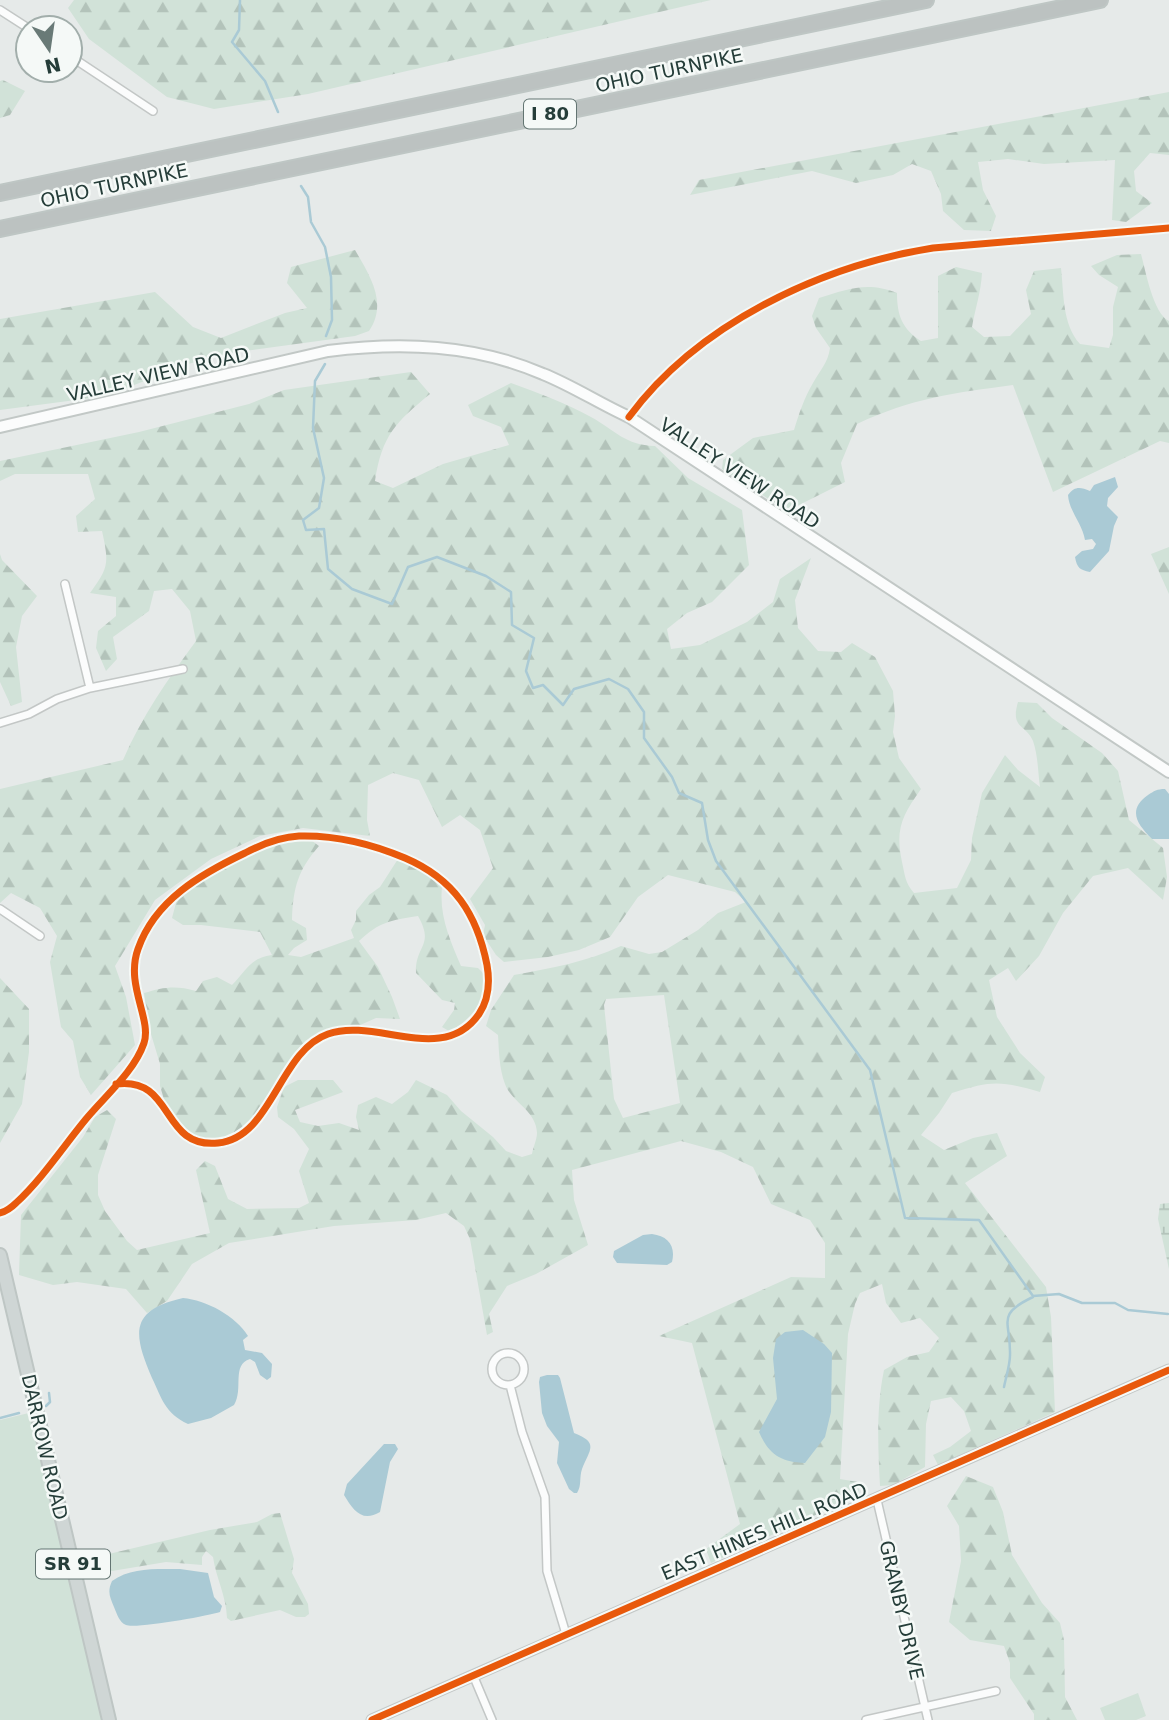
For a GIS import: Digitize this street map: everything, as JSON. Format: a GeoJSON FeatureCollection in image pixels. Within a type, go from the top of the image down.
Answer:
{"type":"FeatureCollection","features":[{"type":"Feature","properties":{"kind":"highway","name":"OHIO TURNPIKE"},"geometry":{"type":"LineString","coordinates":[[0,193],[926,0]]}},
{"type":"Feature","properties":{"kind":"highway","name":"OHIO TURNPIKE"},"geometry":{"type":"LineString","coordinates":[[0,229],[1100,0]]}},
{"type":"Feature","properties":{"kind":"main road","name":"VALLEY VIEW ROAD"},"geometry":{"type":"LineString","coordinates":[[0,427],[328,351],[373,346],[436,347],[500,358],[542,373],[629,417],[1169,772]]}},
{"type":"Feature","properties":{"kind":"main road","name":"DARROW ROAD"},"geometry":{"type":"LineString","coordinates":[[0,1255],[6,1309],[109,1720]]}},
{"type":"Feature","properties":{"kind":"street"},"geometry":{"type":"LineString","coordinates":[[84,65],[153,111]]}},
{"type":"Feature","properties":{"kind":"street"},"geometry":{"type":"LineString","coordinates":[[629,417],[659,381],[695,351],[748,314],[798,287],[858,265],[933,248],[1169,228]]}},
{"type":"Feature","properties":{"kind":"street"},"geometry":{"type":"LineString","coordinates":[[65,584],[90,688]]}},
{"type":"Feature","properties":{"kind":"street"},"geometry":{"type":"LineString","coordinates":[[0,723],[29,714],[57,699],[90,688],[183,670]]}},
{"type":"Feature","properties":{"kind":"street"},"geometry":{"type":"LineString","coordinates":[[0,1213],[20,1200],[116,1084],[129,1069],[145,1041],[134,983],[134,964],[145,934],[163,908],[201,875],[264,844],[287,837],[333,838],[405,858],[425,868],[462,899],[486,959],[488,992],[475,1019],[452,1036],[436,1039],[348,1030],[320,1037],[300,1054],[247,1130],[234,1140],[216,1144],[197,1141],[186,1135],[170,1121],[159,1099],[146,1087],[128,1082],[116,1084]]}},
{"type":"Feature","properties":{"kind":"street"},"geometry":{"type":"LineString","coordinates":[[0,909],[40,936]]}},
{"type":"Feature","properties":{"kind":"street"},"geometry":{"type":"LineString","coordinates":[[505,1353],[519,1357],[524,1366],[520,1381],[510,1385],[499,1384],[491,1370],[495,1359],[505,1353]]}},
{"type":"Feature","properties":{"kind":"street","name":"EAST HINES HILL ROAD"},"geometry":{"type":"LineString","coordinates":[[372,1720],[1169,1370]]}},
{"type":"Feature","properties":{"kind":"street"},"geometry":{"type":"LineString","coordinates":[[510,1385],[520,1425],[545,1497],[547,1570],[566,1634]]}},
{"type":"Feature","properties":{"kind":"street","name":"GRANBY DRIVE"},"geometry":{"type":"LineString","coordinates":[[877,1500],[928,1720]]}},
{"type":"Feature","properties":{"kind":"street"},"geometry":{"type":"LineString","coordinates":[[473,1675],[492,1720]]}},
{"type":"Feature","properties":{"kind":"street"},"geometry":{"type":"LineString","coordinates":[[866,1720],[996,1691]]}},
{"type":"Feature","properties":{"kind":"green space"},"geometry":{"type":"Polygon","coordinates":[[[74,0],[711,0],[308,94],[214,109],[167,97],[89,39],[84,32],[84,14],[72,14],[68,8],[74,0]]]}},
{"type":"Feature","properties":{"kind":"green space"},"geometry":{"type":"Polygon","coordinates":[[[0,81],[25,91],[10,115],[0,118],[0,81]]]}},
{"type":"Feature","properties":{"kind":"green space"},"geometry":{"type":"Polygon","coordinates":[[[1169,92],[1169,155],[1150,153],[1134,171],[1136,191],[1152,203],[1126,222],[1112,220],[1115,160],[1044,164],[1008,159],[978,162],[983,190],[996,216],[991,231],[964,230],[943,211],[941,194],[931,171],[912,164],[893,175],[856,183],[812,171],[690,195],[699,180],[1169,92]]]}},
{"type":"Feature","properties":{"kind":"green space"},"geometry":{"type":"Polygon","coordinates":[[[355,250],[371,280],[377,300],[377,310],[369,331],[355,336],[230,353],[188,364],[106,396],[0,410],[0,319],[155,292],[193,327],[221,338],[285,313],[307,308],[287,283],[291,267],[355,250]]]}},
{"type":"Feature","properties":{"kind":"green space"},"geometry":{"type":"Polygon","coordinates":[[[1141,254],[1154,301],[1163,317],[1169,321],[1169,443],[1160,441],[1053,492],[1013,385],[915,402],[857,424],[841,463],[845,482],[787,511],[722,469],[723,460],[753,438],[794,430],[804,400],[826,362],[830,348],[816,328],[812,316],[819,298],[858,288],[886,289],[897,293],[900,315],[909,332],[921,341],[938,338],[938,276],[956,267],[982,273],[972,327],[984,337],[1010,336],[1031,314],[1026,290],[1034,271],[1061,268],[1065,308],[1074,336],[1080,344],[1109,348],[1118,287],[1099,275],[1091,266],[1117,255],[1141,254]]]}},
{"type":"Feature","properties":{"kind":"green space"},"geometry":{"type":"Polygon","coordinates":[[[411,372],[430,394],[392,431],[382,452],[375,481],[393,488],[443,464],[509,445],[501,427],[473,416],[468,405],[511,383],[581,412],[628,440],[655,446],[688,478],[742,510],[749,565],[712,602],[687,613],[667,629],[671,649],[700,645],[747,622],[773,602],[780,579],[811,558],[795,600],[798,628],[818,651],[841,652],[852,643],[875,657],[893,691],[893,732],[899,758],[921,789],[905,815],[899,840],[905,875],[914,893],[957,888],[971,860],[972,838],[982,793],[1005,755],[1018,770],[1040,787],[1033,741],[1017,722],[1018,702],[1037,703],[1052,718],[1102,753],[1118,771],[1129,820],[1163,848],[1167,877],[1163,900],[1128,868],[1093,876],[1063,913],[1039,956],[1016,981],[1008,968],[989,980],[997,1017],[1020,1053],[1045,1077],[1040,1092],[1015,1086],[987,1084],[952,1093],[921,1135],[944,1150],[973,1138],[997,1133],[1007,1156],[965,1183],[1046,1287],[1051,1317],[1055,1412],[938,1465],[933,1455],[950,1447],[971,1431],[964,1411],[951,1397],[931,1401],[926,1424],[925,1467],[893,1485],[880,1486],[878,1442],[884,1370],[907,1357],[929,1352],[939,1338],[920,1318],[901,1323],[886,1303],[882,1284],[860,1293],[848,1334],[840,1479],[858,1482],[859,1495],[711,1563],[706,1549],[740,1524],[692,1343],[659,1336],[791,1277],[825,1278],[825,1243],[810,1220],[771,1204],[753,1167],[721,1152],[681,1141],[572,1170],[574,1200],[588,1245],[536,1274],[507,1286],[489,1314],[493,1332],[487,1335],[470,1239],[464,1226],[446,1213],[416,1220],[334,1226],[229,1243],[192,1264],[167,1301],[147,1313],[126,1289],[77,1282],[53,1285],[19,1275],[21,1215],[83,1137],[95,1117],[107,1110],[116,1119],[98,1175],[98,1195],[105,1211],[137,1250],[210,1233],[196,1170],[205,1161],[215,1166],[228,1199],[247,1209],[299,1208],[309,1203],[299,1171],[309,1149],[294,1129],[278,1117],[277,1107],[284,1087],[298,1080],[333,1080],[343,1092],[295,1110],[300,1122],[318,1126],[339,1123],[359,1130],[356,1117],[358,1105],[376,1097],[392,1104],[408,1092],[416,1080],[447,1095],[506,1151],[522,1157],[532,1154],[537,1135],[536,1125],[533,1118],[508,1091],[500,1066],[498,1035],[486,1026],[491,1010],[514,975],[582,960],[621,946],[649,954],[662,952],[698,930],[718,913],[746,902],[735,892],[668,875],[638,897],[610,937],[579,950],[504,962],[483,935],[485,925],[470,899],[493,868],[480,830],[460,815],[442,827],[419,780],[393,773],[368,785],[367,820],[370,836],[303,828],[260,836],[211,859],[155,900],[115,966],[126,997],[135,1045],[91,1095],[80,1077],[73,1041],[61,1027],[50,962],[57,936],[40,908],[11,893],[0,903],[0,789],[123,760],[156,698],[196,641],[190,611],[172,589],[154,591],[149,611],[113,637],[117,659],[106,671],[96,648],[98,631],[116,616],[116,597],[90,593],[104,570],[106,551],[102,531],[78,532],[76,516],[95,499],[88,474],[15,474],[0,481],[0,461],[139,432],[249,404],[284,390],[411,372]],[[664,995],[606,999],[604,1005],[614,1099],[623,1118],[680,1103],[664,995]]]}},
{"type":"Feature","properties":{"kind":"green space"},"geometry":{"type":"Polygon","coordinates":[[[1169,547],[1169,594],[1151,554],[1169,547]]]}},
{"type":"Feature","properties":{"kind":"green space"},"geometry":{"type":"Polygon","coordinates":[[[0,554],[2,560],[37,596],[22,616],[16,647],[22,702],[11,706],[0,682],[0,554]]]}},
{"type":"Feature","properties":{"kind":"green space"},"geometry":{"type":"Polygon","coordinates":[[[311,840],[319,846],[306,863],[298,880],[292,920],[306,928],[307,940],[288,955],[301,957],[354,938],[351,930],[356,920],[356,911],[369,895],[380,887],[398,859],[419,868],[442,887],[442,908],[449,937],[461,966],[478,968],[484,974],[482,998],[471,1015],[460,1025],[449,1031],[442,1027],[454,1010],[455,1003],[442,1000],[416,973],[418,956],[425,940],[418,916],[379,926],[359,941],[378,967],[400,1019],[376,1018],[358,1026],[340,1026],[322,1031],[305,1041],[242,1131],[223,1139],[206,1140],[193,1135],[166,1106],[160,1086],[160,1064],[148,1024],[144,993],[170,988],[196,991],[203,981],[217,977],[232,985],[254,962],[272,955],[260,932],[183,925],[172,918],[177,899],[201,879],[224,866],[278,844],[311,840]]]}},
{"type":"Feature","properties":{"kind":"green space"},"geometry":{"type":"Polygon","coordinates":[[[0,978],[29,1009],[29,1052],[22,1104],[0,1143],[0,978]]]}},
{"type":"Feature","properties":{"kind":"green space"},"geometry":{"type":"Polygon","coordinates":[[[1169,1203],[1169,1269],[1158,1219],[1160,1204],[1169,1203]]]}},
{"type":"Feature","properties":{"kind":"green space"},"geometry":{"type":"Polygon","coordinates":[[[37,1411],[109,1720],[0,1720],[0,1420],[37,1411]]]}},
{"type":"Feature","properties":{"kind":"green space"},"geometry":{"type":"Polygon","coordinates":[[[966,1476],[993,1487],[1003,1512],[1012,1555],[1042,1603],[1060,1623],[1064,1640],[1065,1697],[1077,1720],[1034,1720],[1034,1714],[1010,1678],[1010,1663],[1004,1646],[970,1640],[949,1622],[961,1561],[959,1526],[947,1506],[966,1476]]]}},
{"type":"Feature","properties":{"kind":"green space"},"geometry":{"type":"Polygon","coordinates":[[[280,1513],[294,1559],[292,1573],[308,1604],[309,1614],[305,1617],[296,1617],[280,1610],[231,1621],[227,1618],[213,1557],[206,1551],[202,1557],[202,1565],[166,1562],[112,1571],[97,1570],[93,1560],[96,1557],[210,1530],[257,1522],[280,1513]]]}},
{"type":"Feature","properties":{"kind":"green space"},"geometry":{"type":"Polygon","coordinates":[[[1138,1693],[1146,1716],[1136,1720],[1105,1720],[1100,1708],[1138,1693]]]}},
{"type":"Feature","properties":{"kind":"water"},"geometry":{"type":"Polygon","coordinates":[[[1115,477],[1118,487],[1108,498],[1107,506],[1118,517],[1109,551],[1090,572],[1078,566],[1075,557],[1082,551],[1093,549],[1096,544],[1092,539],[1085,540],[1068,495],[1078,488],[1090,491],[1094,485],[1115,477]]]}},
{"type":"Feature","properties":{"kind":"water"},"geometry":{"type":"Polygon","coordinates":[[[1165,789],[1169,794],[1169,839],[1152,839],[1142,828],[1136,812],[1148,795],[1165,789]]]}},
{"type":"Feature","properties":{"kind":"water"},"geometry":{"type":"Polygon","coordinates":[[[652,1234],[670,1243],[673,1251],[672,1262],[667,1265],[617,1263],[613,1257],[614,1251],[643,1235],[652,1234]]]}},
{"type":"Feature","properties":{"kind":"water"},"geometry":{"type":"Polygon","coordinates":[[[183,1298],[220,1310],[248,1336],[243,1340],[245,1350],[262,1353],[272,1364],[271,1377],[267,1380],[260,1375],[255,1362],[250,1359],[244,1362],[239,1372],[234,1405],[211,1418],[188,1424],[174,1415],[162,1399],[141,1349],[139,1337],[144,1317],[153,1309],[183,1298]]]}},
{"type":"Feature","properties":{"kind":"water"},"geometry":{"type":"Polygon","coordinates":[[[803,1330],[832,1353],[831,1412],[825,1437],[805,1463],[777,1456],[759,1432],[777,1399],[773,1358],[776,1339],[785,1332],[803,1330]]]}},
{"type":"Feature","properties":{"kind":"water"},"geometry":{"type":"Polygon","coordinates":[[[558,1375],[560,1378],[574,1433],[590,1444],[577,1493],[569,1489],[557,1463],[559,1442],[547,1426],[542,1413],[539,1382],[540,1377],[558,1375]]]}},
{"type":"Feature","properties":{"kind":"water"},"geometry":{"type":"Polygon","coordinates":[[[384,1444],[395,1444],[398,1449],[390,1462],[380,1512],[363,1515],[355,1510],[344,1495],[347,1484],[384,1444]]]}},
{"type":"Feature","properties":{"kind":"water"},"geometry":{"type":"Polygon","coordinates":[[[180,1569],[208,1573],[214,1597],[222,1606],[220,1612],[143,1625],[132,1626],[122,1622],[110,1597],[112,1581],[136,1571],[180,1569]]]}},
{"type":"Feature","properties":{"kind":"waterway"},"geometry":{"type":"LineString","coordinates":[[240,0],[239,30],[232,42],[265,81],[278,112]]}},
{"type":"Feature","properties":{"kind":"waterway"},"geometry":{"type":"LineString","coordinates":[[301,186],[308,197],[311,222],[325,247],[331,277],[332,320],[326,336]]}},
{"type":"Feature","properties":{"kind":"waterway"},"geometry":{"type":"LineString","coordinates":[[325,364],[315,381],[313,428],[324,478],[319,508],[303,520],[306,530],[324,529],[328,569],[352,589],[392,604],[408,567],[437,557],[486,576],[511,592],[512,625],[534,638],[526,671],[533,688],[543,685],[563,705],[574,689],[609,679],[628,689],[644,712],[644,738],[672,777],[679,793],[702,803],[708,840],[716,861],[870,1070],[905,1218],[979,1220],[1033,1296],[1059,1294],[1082,1303],[1115,1303],[1128,1310],[1168,1314]]}},
{"type":"Feature","properties":{"kind":"waterway"},"geometry":{"type":"LineString","coordinates":[[1004,1387],[1010,1359],[1009,1314],[1033,1297]]}},
{"type":"Feature","properties":{"kind":"waterway"},"geometry":{"type":"LineString","coordinates":[[46,1406],[50,1402],[49,1393]]}},
{"type":"Feature","properties":{"kind":"waterway"},"geometry":{"type":"LineString","coordinates":[[0,1418],[19,1413]]}},
{"type":"Feature","properties":{"kind":"cycle path"},"geometry":{"type":"LineString","coordinates":[[629,417],[657,384],[690,354],[726,327],[764,304],[848,269],[933,248],[1169,228]]}},
{"type":"Feature","properties":{"kind":"cycle path"},"geometry":{"type":"LineString","coordinates":[[0,1213],[12,1206],[35,1184],[139,1054],[146,1034],[136,988],[135,962],[138,949],[156,916],[181,890],[196,880],[271,842],[299,836],[326,837],[380,849],[422,867],[450,888],[470,914],[483,947],[488,990],[479,1014],[464,1029],[447,1037],[428,1039],[367,1031],[347,1030],[328,1034],[311,1043],[298,1058],[264,1111],[251,1126],[236,1138],[218,1143],[199,1142],[186,1135],[149,1091],[135,1084],[116,1084]]}},
{"type":"Feature","properties":{"kind":"cycle path"},"geometry":{"type":"LineString","coordinates":[[372,1720],[1169,1370]]}}]}
